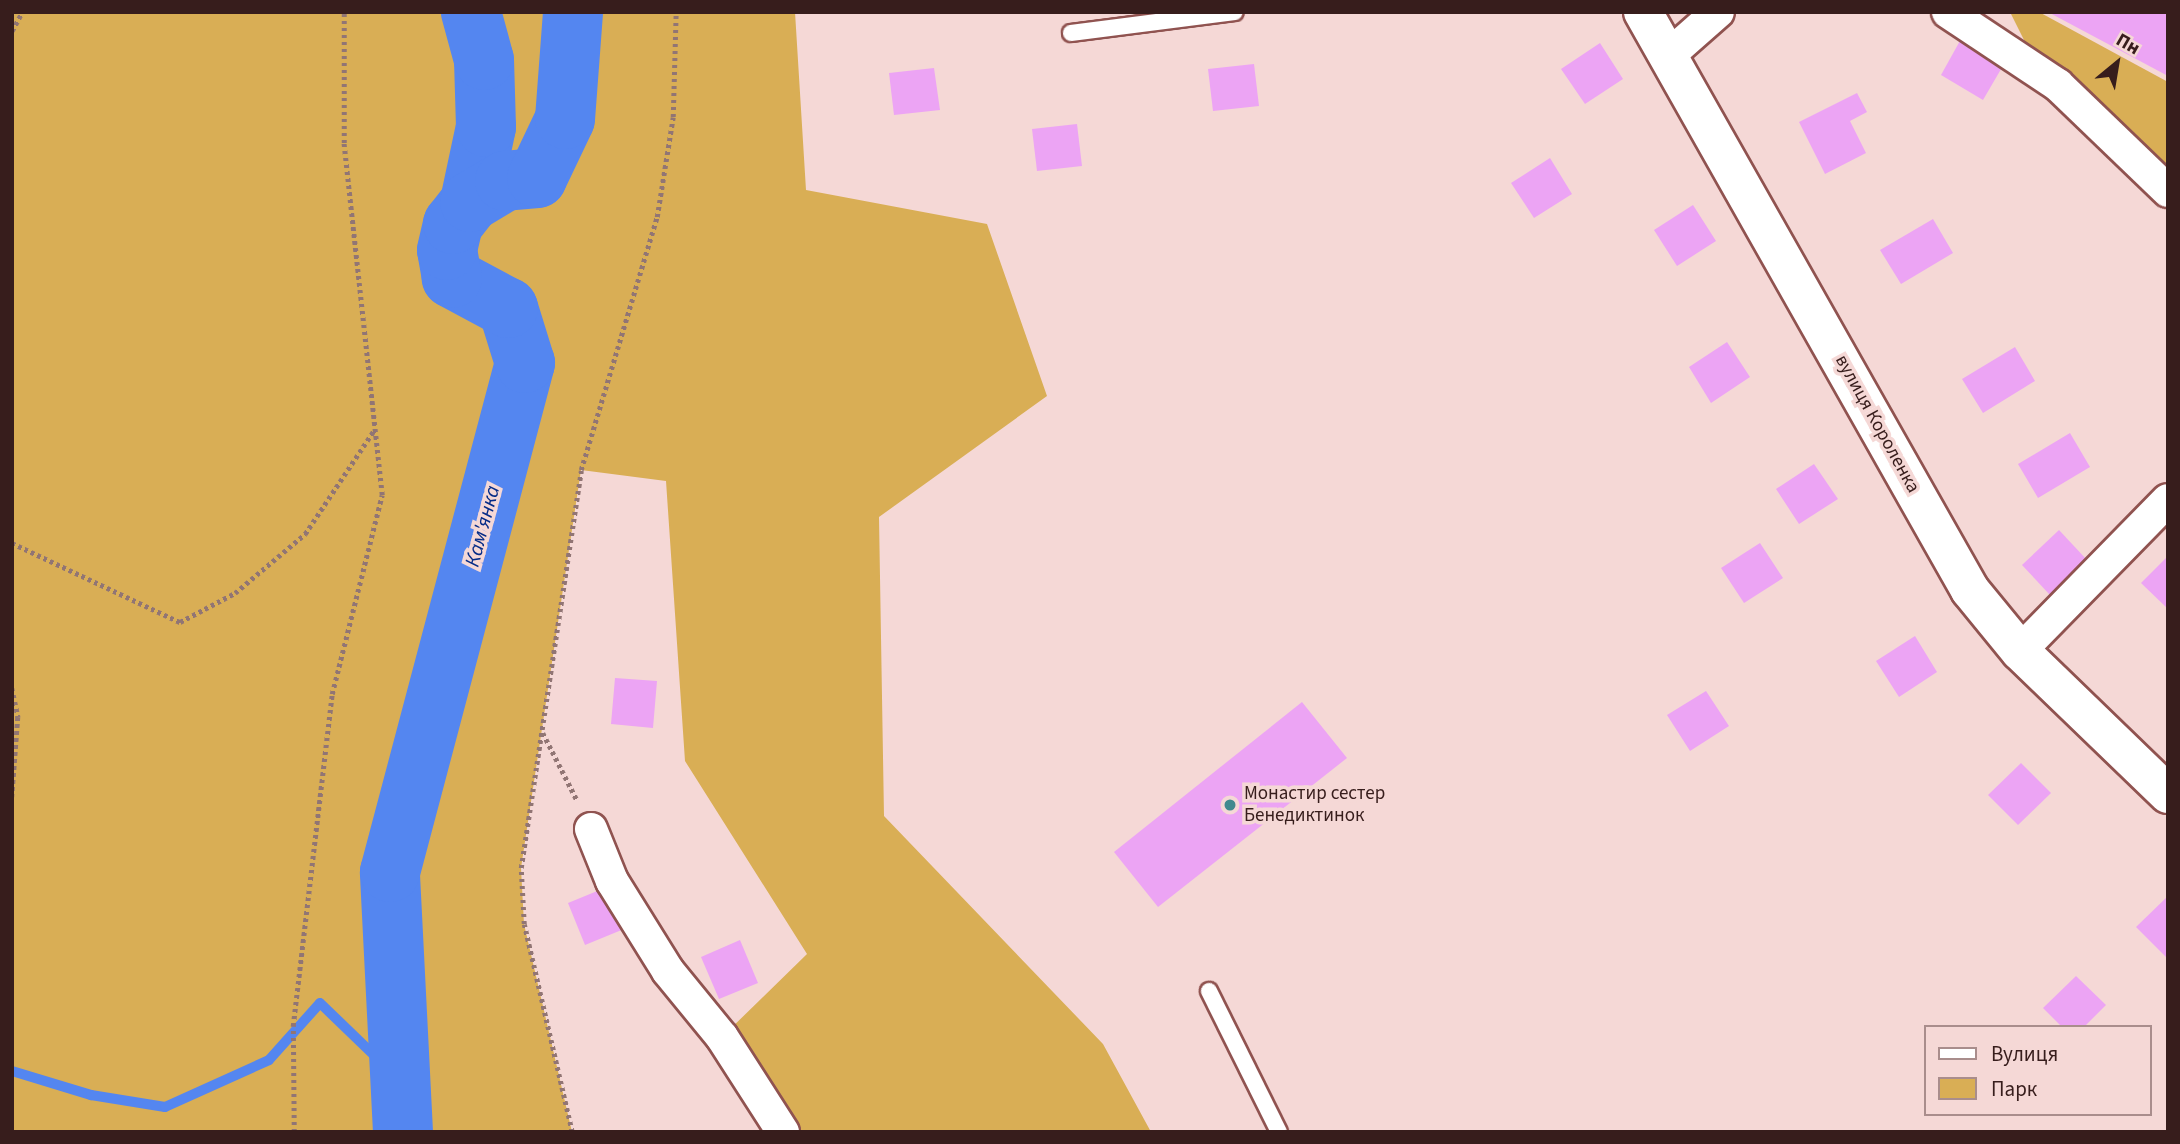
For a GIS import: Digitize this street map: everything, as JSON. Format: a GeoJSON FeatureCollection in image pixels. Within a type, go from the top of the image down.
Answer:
{"type":"FeatureCollection","features":[{"type":"Feature","properties":{"kind":"street","name":"вулиця Короленка"},"geometry":{"type":"LineString","coordinates":[[1643,12],[1970,590],[2020,651],[2168,794]]}},
{"type":"Feature","properties":{"kind":"street"},"geometry":{"type":"LineString","coordinates":[[1669,55],[1718,12]]}},
{"type":"Feature","properties":{"kind":"street"},"geometry":{"type":"LineString","coordinates":[[1967,17],[2058,85],[2168,191]]}},
{"type":"Feature","properties":{"kind":"street"},"geometry":{"type":"LineString","coordinates":[[2020,651],[2168,500]]}},
{"type":"Feature","properties":{"kind":"street"},"geometry":{"type":"LineString","coordinates":[[591,829],[612,881],[668,971],[722,1037],[783,1132]]}},
{"type":"Feature","properties":{"kind":"lane"},"geometry":{"type":"LineString","coordinates":[[1071,33],[1235,12]]}},
{"type":"Feature","properties":{"kind":"lane"},"geometry":{"type":"LineString","coordinates":[[1209,990],[1279,1132]]}},
{"type":"Feature","properties":{"kind":"path"},"geometry":{"type":"LineString","coordinates":[[12,31],[22,12]]}},
{"type":"Feature","properties":{"kind":"path"},"geometry":{"type":"LineString","coordinates":[[294,1132],[293,1026],[332,694],[382,495],[344,143],[344,12]]}},
{"type":"Feature","properties":{"kind":"path"},"geometry":{"type":"LineString","coordinates":[[572,1132],[524,924],[521,868],[581,470],[657,217],[673,117],[676,12]]}},
{"type":"Feature","properties":{"kind":"path"},"geometry":{"type":"LineString","coordinates":[[12,543],[180,622],[235,593],[305,534],[375,428]]}},
{"type":"Feature","properties":{"kind":"path"},"geometry":{"type":"LineString","coordinates":[[12,688],[18,717],[12,797]]}},
{"type":"Feature","properties":{"kind":"path"},"geometry":{"type":"LineString","coordinates":[[542,731],[591,829]]}},
{"type":"Feature","properties":{"kind":"green space"},"geometry":{"type":"Polygon","coordinates":[[[12,12],[795,12],[806,190],[987,224],[1047,396],[879,517],[884,816],[1103,1044],[1151,1132],[783,1132],[722,1037],[807,954],[685,761],[666,481],[581,470],[521,868],[524,924],[572,1132],[12,1132],[12,12]]]}},
{"type":"Feature","properties":{"kind":"green space"},"geometry":{"type":"Polygon","coordinates":[[[2010,12],[2039,12],[2168,82],[2168,176],[2025,42],[2010,12]]]}},
{"type":"Feature","properties":{"kind":"building"},"geometry":{"type":"Polygon","coordinates":[[[2048,12],[2168,12],[2168,76],[2048,12]]]}},
{"type":"Feature","properties":{"kind":"building"},"geometry":{"type":"Polygon","coordinates":[[[1961,39],[2004,64],[1983,100],[1941,75],[1961,39]]]}},
{"type":"Feature","properties":{"kind":"building"},"geometry":{"type":"Polygon","coordinates":[[[1600,43],[1623,79],[1585,104],[1561,69],[1600,43]]]}},
{"type":"Feature","properties":{"kind":"building"},"geometry":{"type":"Polygon","coordinates":[[[1254,64],[1259,106],[1213,111],[1208,69],[1254,64]]]}},
{"type":"Feature","properties":{"kind":"building"},"geometry":{"type":"Polygon","coordinates":[[[934,68],[940,110],[894,115],[889,73],[934,68]]]}},
{"type":"Feature","properties":{"kind":"building"},"geometry":{"type":"Polygon","coordinates":[[[1857,93],[1867,112],[1850,121],[1866,153],[1825,174],[1799,122],[1857,93]]]}},
{"type":"Feature","properties":{"kind":"building"},"geometry":{"type":"Polygon","coordinates":[[[1077,124],[1082,166],[1037,171],[1032,129],[1077,124]]]}},
{"type":"Feature","properties":{"kind":"building"},"geometry":{"type":"Polygon","coordinates":[[[1550,158],[1572,194],[1534,218],[1511,183],[1550,158]]]}},
{"type":"Feature","properties":{"kind":"building"},"geometry":{"type":"Polygon","coordinates":[[[1693,205],[1716,241],[1677,266],[1654,230],[1693,205]]]}},
{"type":"Feature","properties":{"kind":"building"},"geometry":{"type":"Polygon","coordinates":[[[1933,219],[1953,253],[1901,284],[1880,250],[1933,219]]]}},
{"type":"Feature","properties":{"kind":"building"},"geometry":{"type":"Polygon","coordinates":[[[1727,342],[1750,377],[1711,403],[1689,367],[1727,342]]]}},
{"type":"Feature","properties":{"kind":"building"},"geometry":{"type":"Polygon","coordinates":[[[2015,347],[2035,381],[1983,413],[1962,379],[2015,347]]]}},
{"type":"Feature","properties":{"kind":"building"},"geometry":{"type":"Polygon","coordinates":[[[2070,433],[2090,467],[2038,498],[2018,464],[2070,433]]]}},
{"type":"Feature","properties":{"kind":"building"},"geometry":{"type":"Polygon","coordinates":[[[1814,464],[1838,499],[1799,524],[1776,489],[1814,464]]]}},
{"type":"Feature","properties":{"kind":"building"},"geometry":{"type":"Polygon","coordinates":[[[2059,530],[2087,560],[2050,595],[2022,565],[2059,530]]]}},
{"type":"Feature","properties":{"kind":"building"},"geometry":{"type":"Polygon","coordinates":[[[1760,543],[1783,578],[1744,603],[1721,568],[1760,543]]]}},
{"type":"Feature","properties":{"kind":"building"},"geometry":{"type":"Polygon","coordinates":[[[2168,556],[2168,609],[2141,583],[2168,556]]]}},
{"type":"Feature","properties":{"kind":"building"},"geometry":{"type":"Polygon","coordinates":[[[1915,636],[1937,672],[1899,697],[1876,661],[1915,636]]]}},
{"type":"Feature","properties":{"kind":"building"},"geometry":{"type":"Polygon","coordinates":[[[615,678],[657,681],[653,728],[611,724],[615,678]]]}},
{"type":"Feature","properties":{"kind":"building"},"geometry":{"type":"Polygon","coordinates":[[[1706,691],[1729,726],[1690,751],[1667,715],[1706,691]]]}},
{"type":"Feature","properties":{"kind":"building","name":"Монастир сестер Бенедиктинок"},"geometry":{"type":"Polygon","coordinates":[[[1302,702],[1347,758],[1158,907],[1114,852],[1302,702]]]}},
{"type":"Feature","properties":{"kind":"building"},"geometry":{"type":"Polygon","coordinates":[[[2021,763],[2051,793],[2018,825],[1988,795],[2021,763]]]}},
{"type":"Feature","properties":{"kind":"building"},"geometry":{"type":"Polygon","coordinates":[[[607,887],[624,929],[585,945],[568,903],[607,887]]]}},
{"type":"Feature","properties":{"kind":"building"},"geometry":{"type":"Polygon","coordinates":[[[2168,896],[2168,956],[2166,957],[2136,927],[2168,896]]]}},
{"type":"Feature","properties":{"kind":"building"},"geometry":{"type":"Polygon","coordinates":[[[740,940],[758,983],[719,999],[701,957],[740,940]]]}},
{"type":"Feature","properties":{"kind":"building"},"geometry":{"type":"Polygon","coordinates":[[[2076,976],[2106,1005],[2086,1025],[2060,1025],[2043,1008],[2076,976]]]}},
{"type":"Feature","properties":{"kind":"waterway"},"geometry":{"type":"LineString","coordinates":[[470,202],[486,127],[484,60],[471,12]]}},
{"type":"Feature","properties":{"kind":"waterway","name":"Кам'янка"},"geometry":{"type":"LineString","coordinates":[[403,1132],[390,872],[525,363],[508,308],[452,278],[447,250],[453,224],[470,202],[505,181],[537,178],[565,119],[573,12]]}},
{"type":"Feature","properties":{"kind":"waterway"},"geometry":{"type":"LineString","coordinates":[[12,1071],[91,1095],[165,1107],[269,1060],[320,1003],[404,1084]]}},
{"type":"Feature","properties":{"kind":"place","name":"Монастир сестер Бенедиктинок"},"geometry":{"type":"Point","coordinates":[1230,805]}}]}
